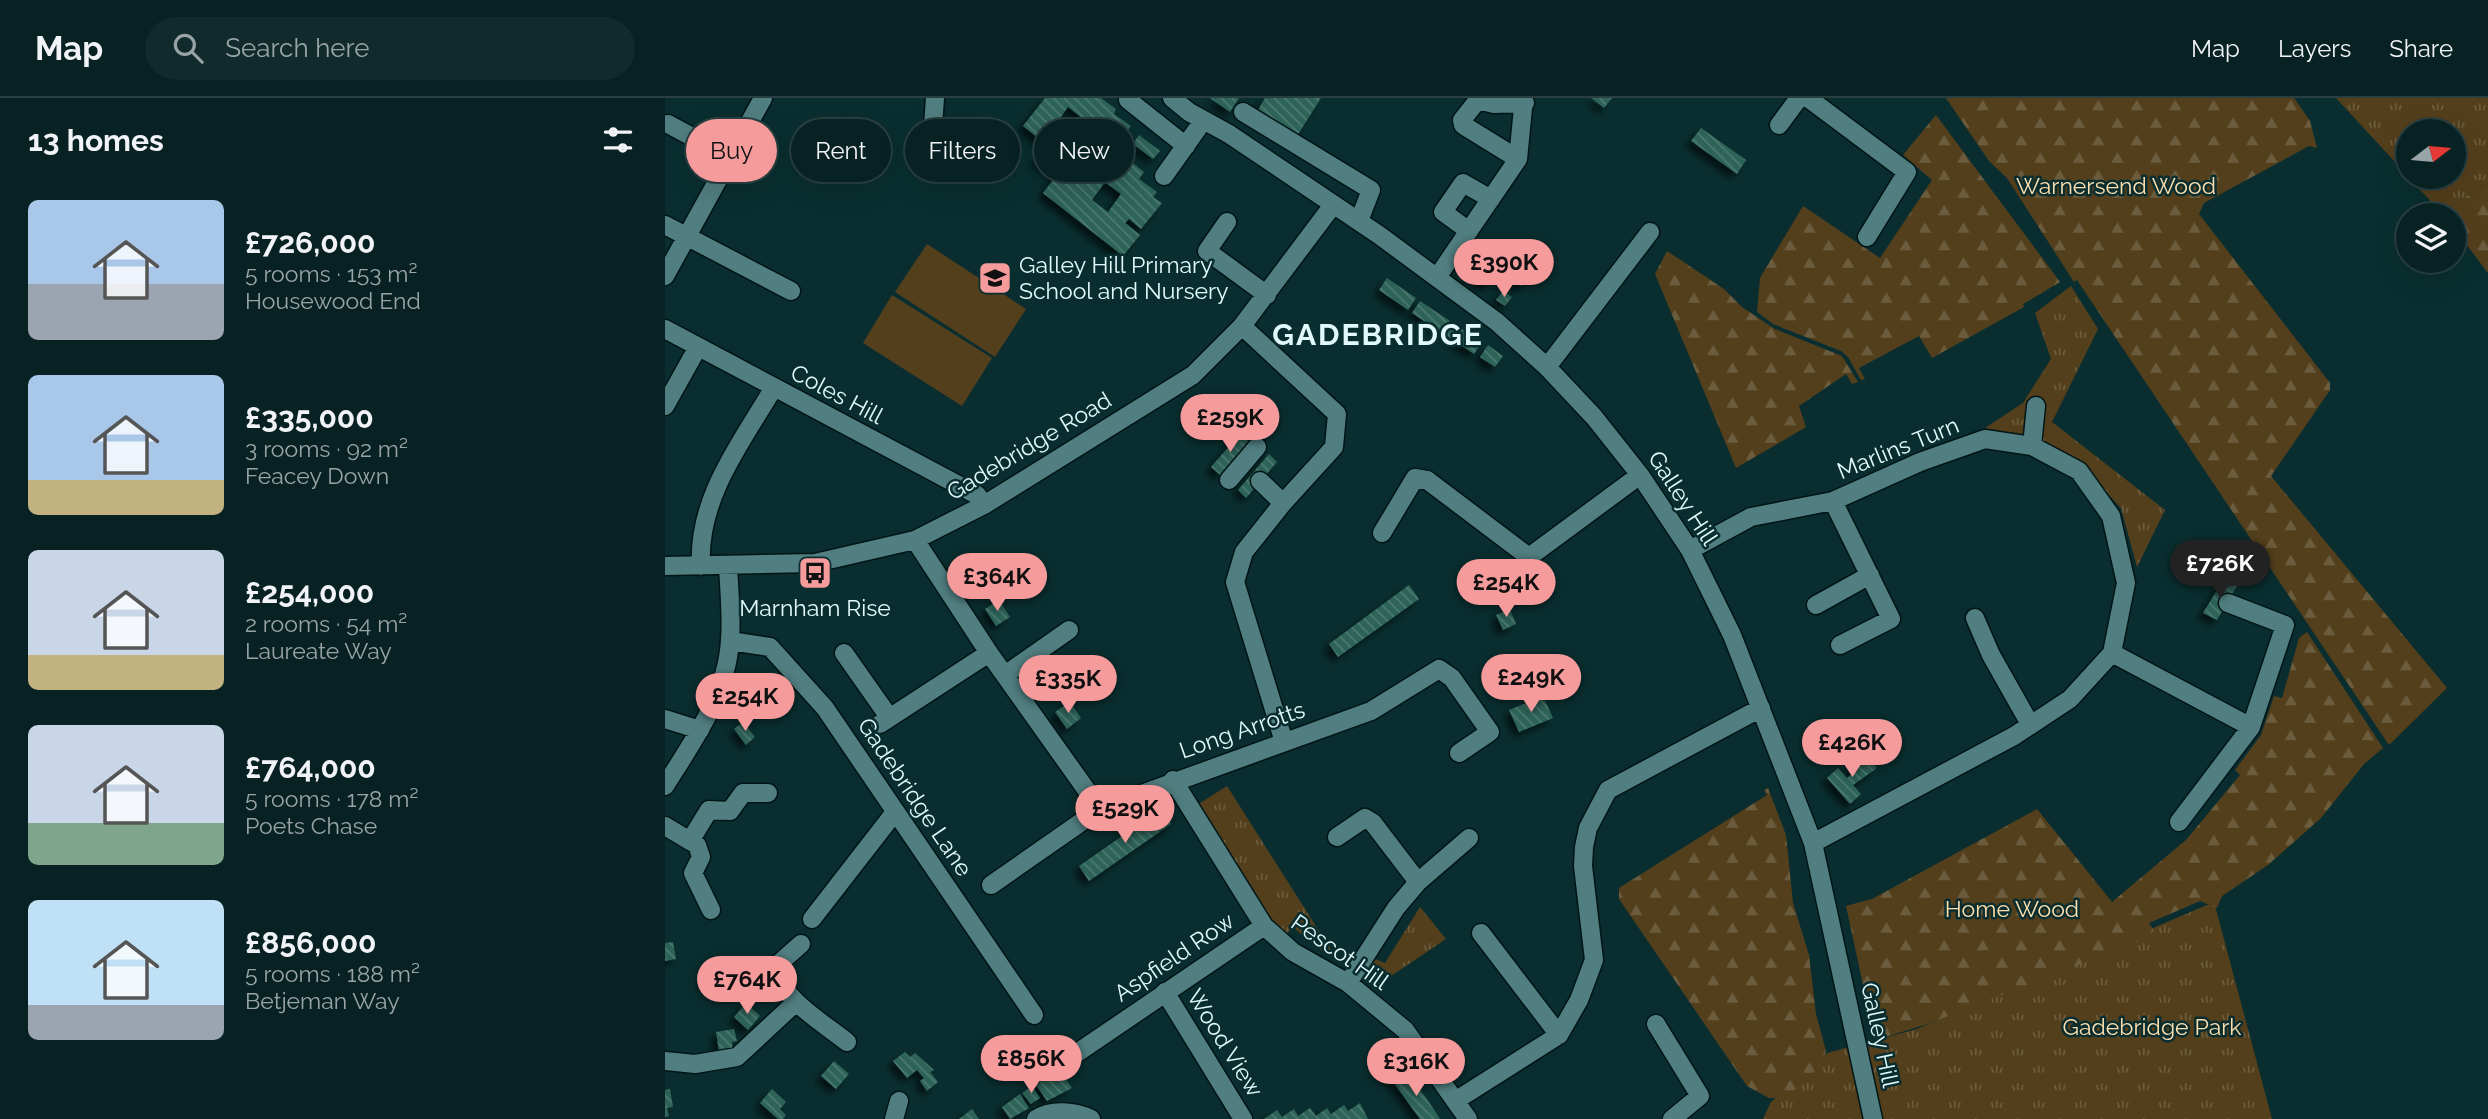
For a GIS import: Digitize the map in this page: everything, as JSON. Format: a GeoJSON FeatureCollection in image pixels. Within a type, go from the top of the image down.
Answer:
{"type":"FeatureCollection","features":[{"type":"Feature","properties":{"kind":"street"},"geometry":{"type":"LineString","coordinates":[[751,119],[763,98]]}},
{"type":"Feature","properties":{"kind":"street"},"geometry":{"type":"LineString","coordinates":[[934,119],[935,98]]}},
{"type":"Feature","properties":{"kind":"street","name":"Galley Hill"},"geometry":{"type":"LineString","coordinates":[[1172,98],[1203,121],[1229,134],[1359,221],[1438,276],[1497,322],[1547,367],[1594,416],[1640,475],[1690,550],[1732,635],[1813,843],[1873,1119]]}},
{"type":"Feature","properties":{"kind":"street"},"geometry":{"type":"LineString","coordinates":[[1779,125],[1799,98]]}},
{"type":"Feature","properties":{"kind":"street"},"geometry":{"type":"LineString","coordinates":[[1808,98],[1906,172],[1867,237]]}},
{"type":"Feature","properties":{"kind":"street"},"geometry":{"type":"LineString","coordinates":[[1128,100],[1186,146]]}},
{"type":"Feature","properties":{"kind":"street"},"geometry":{"type":"LineString","coordinates":[[1438,276],[1518,159],[1525,100],[1502,103],[1478,100],[1462,120],[1463,125],[1518,159]]}},
{"type":"Feature","properties":{"kind":"street"},"geometry":{"type":"LineString","coordinates":[[1229,134],[1247,105],[1371,190],[1359,221]]}},
{"type":"Feature","properties":{"kind":"street"},"geometry":{"type":"LineString","coordinates":[[1164,176],[1203,121]]}},
{"type":"Feature","properties":{"kind":"street"},"geometry":{"type":"LineString","coordinates":[[668,124],[686,134]]}},
{"type":"Feature","properties":{"kind":"street"},"geometry":{"type":"LineString","coordinates":[[665,276],[716,182]]}},
{"type":"Feature","properties":{"kind":"street"},"geometry":{"type":"LineString","coordinates":[[1469,231],[1443,212],[1463,183],[1491,199]]}},
{"type":"Feature","properties":{"kind":"street","name":"Gadebridge Road"},"geometry":{"type":"LineString","coordinates":[[665,566],[815,563],[915,540],[984,505],[1193,375],[1242,326],[1333,205]]}},
{"type":"Feature","properties":{"kind":"street"},"geometry":{"type":"LineString","coordinates":[[1227,222],[1207,251],[1267,295]]}},
{"type":"Feature","properties":{"kind":"street"},"geometry":{"type":"LineString","coordinates":[[665,225],[791,291]]}},
{"type":"Feature","properties":{"kind":"street"},"geometry":{"type":"LineString","coordinates":[[1547,367],[1650,232]]}},
{"type":"Feature","properties":{"kind":"street"},"geometry":{"type":"LineString","coordinates":[[1242,326],[1337,414],[1334,447],[1283,503],[1244,552],[1235,582],[1284,742]]}},
{"type":"Feature","properties":{"kind":"street","name":"Coles Hill"},"geometry":{"type":"LineString","coordinates":[[665,329],[773,389],[977,495],[984,505]]}},
{"type":"Feature","properties":{"kind":"street"},"geometry":{"type":"LineString","coordinates":[[665,406],[698,347]]}},
{"type":"Feature","properties":{"kind":"street"},"geometry":{"type":"LineString","coordinates":[[701,566],[706,514],[721,476],[773,389]]}},
{"type":"Feature","properties":{"kind":"street"},"geometry":{"type":"LineString","coordinates":[[2032,446],[2036,406]]}},
{"type":"Feature","properties":{"kind":"street","name":"Marlins Turn"},"geometry":{"type":"LineString","coordinates":[[1690,550],[1751,517],[1833,501],[1920,463],[1985,439],[2032,446],[2079,471],[2112,516],[2126,583],[2112,653]]}},
{"type":"Feature","properties":{"kind":"street"},"geometry":{"type":"LineString","coordinates":[[1252,473],[1257,447]]}},
{"type":"Feature","properties":{"kind":"street"},"geometry":{"type":"LineString","coordinates":[[1252,473],[1283,503]]}},
{"type":"Feature","properties":{"kind":"street"},"geometry":{"type":"LineString","coordinates":[[1229,480],[1252,473]]}},
{"type":"Feature","properties":{"kind":"street"},"geometry":{"type":"LineString","coordinates":[[1382,533],[1415,478],[1427,480],[1529,557],[1640,475]]}},
{"type":"Feature","properties":{"kind":"street"},"geometry":{"type":"LineString","coordinates":[[1833,501],[1891,619],[1840,645]]}},
{"type":"Feature","properties":{"kind":"street"},"geometry":{"type":"LineString","coordinates":[[915,540],[989,653],[1100,809]]}},
{"type":"Feature","properties":{"kind":"street"},"geometry":{"type":"LineString","coordinates":[[665,786],[700,730],[720,690],[730,641],[728,565]]}},
{"type":"Feature","properties":{"kind":"street"},"geometry":{"type":"LineString","coordinates":[[1816,605],[1870,576]]}},
{"type":"Feature","properties":{"kind":"street"},"geometry":{"type":"LineString","coordinates":[[2179,822],[2251,727],[2285,625],[2228,603]]}},
{"type":"Feature","properties":{"kind":"street"},"geometry":{"type":"LineString","coordinates":[[1975,618],[1991,655],[2030,724]]}},
{"type":"Feature","properties":{"kind":"street"},"geometry":{"type":"LineString","coordinates":[[1005,676],[1069,630]]}},
{"type":"Feature","properties":{"kind":"street","name":"Gadebridge Lane"},"geometry":{"type":"LineString","coordinates":[[730,641],[769,647],[825,708],[1034,1015]]}},
{"type":"Feature","properties":{"kind":"street"},"geometry":{"type":"LineString","coordinates":[[844,653],[884,721],[989,653]]}},
{"type":"Feature","properties":{"kind":"street"},"geometry":{"type":"LineString","coordinates":[[1813,843],[1975,759],[2070,699],[2112,653],[2251,727]]}},
{"type":"Feature","properties":{"kind":"street","name":"Long Arrotts"},"geometry":{"type":"LineString","coordinates":[[991,885],[1100,809],[1173,780],[1371,710],[1439,669],[1453,678],[1490,732],[1459,753]]}},
{"type":"Feature","properties":{"kind":"street"},"geometry":{"type":"LineString","coordinates":[[1455,1101],[1559,1035],[1579,1000],[1594,960],[1584,856],[1588,828],[1608,790],[1761,708]]}},
{"type":"Feature","properties":{"kind":"street"},"geometry":{"type":"LineString","coordinates":[[665,719],[700,730]]}},
{"type":"Feature","properties":{"kind":"street","name":"Pescot Hill"},"geometry":{"type":"LineString","coordinates":[[1173,780],[1264,926],[1293,952],[1347,983],[1405,1030],[1468,1119]]}},
{"type":"Feature","properties":{"kind":"street"},"geometry":{"type":"LineString","coordinates":[[690,841],[709,810],[730,811],[743,793],[768,793]]}},
{"type":"Feature","properties":{"kind":"street"},"geometry":{"type":"LineString","coordinates":[[812,919],[895,812]]}},
{"type":"Feature","properties":{"kind":"street"},"geometry":{"type":"LineString","coordinates":[[1337,837],[1365,818],[1373,823],[1418,882]]}},
{"type":"Feature","properties":{"kind":"street"},"geometry":{"type":"LineString","coordinates":[[665,826],[697,845],[701,857],[693,873],[711,910]]}},
{"type":"Feature","properties":{"kind":"street"},"geometry":{"type":"LineString","coordinates":[[1347,983],[1396,908],[1418,882],[1469,838]]}},
{"type":"Feature","properties":{"kind":"street","name":"Aspfield Row"},"geometry":{"type":"LineString","coordinates":[[1077,1053],[1264,926]]}},
{"type":"Feature","properties":{"kind":"street"},"geometry":{"type":"LineString","coordinates":[[1481,933],[1559,1035]]}},
{"type":"Feature","properties":{"kind":"street"},"geometry":{"type":"LineString","coordinates":[[801,944],[774,968],[777,978],[796,1002],[847,1042]]}},
{"type":"Feature","properties":{"kind":"street","name":"Wood View"},"geometry":{"type":"LineString","coordinates":[[1165,992],[1243,1119]]}},
{"type":"Feature","properties":{"kind":"street"},"geometry":{"type":"LineString","coordinates":[[665,1061],[695,1064],[737,1057],[796,1002]]}},
{"type":"Feature","properties":{"kind":"street"},"geometry":{"type":"LineString","coordinates":[[1656,1024],[1700,1096],[1677,1117]]}},
{"type":"Feature","properties":{"kind":"street"},"geometry":{"type":"LineString","coordinates":[[894,1119],[899,1101]]}},
{"type":"Feature","properties":{"kind":"street"},"geometry":{"type":"LineString","coordinates":[[1036,1119],[1041,1115],[1077,1112],[1091,1119]]}},
{"type":"Feature","properties":{"kind":"green space","name":"Warnersend Wood"},"geometry":{"type":"Polygon","coordinates":[[[1946,98],[2294,98],[2310,121],[2317,148],[2309,146],[2204,203],[2199,214],[2330,383],[2330,390],[2271,476],[2447,688],[2389,745],[2077,280],[2074,282],[2007,178],[1989,161],[1946,98]]]}},
{"type":"Feature","properties":{"kind":"green space"},"geometry":{"type":"Polygon","coordinates":[[[2336,98],[2488,98],[2488,183],[2456,203],[2433,203],[2419,189],[2466,189],[2466,119],[2396,119],[2396,163],[2336,98]]]}},
{"type":"Feature","properties":{"kind":"green space"},"geometry":{"type":"Polygon","coordinates":[[[1936,115],[2060,282],[2023,304],[2024,307],[1932,358],[1919,336],[1859,368],[1865,379],[1861,380],[1848,357],[1841,351],[1773,324],[1757,312],[1760,278],[1803,206],[1880,258],[1932,180],[1903,155],[1936,115]]]}},
{"type":"Feature","properties":{"kind":"green space"},"geometry":{"type":"Polygon","coordinates":[[[2488,183],[2488,273],[2466,244],[2466,203],[2456,203],[2488,183]]]}},
{"type":"Feature","properties":{"kind":"green space"},"geometry":{"type":"Polygon","coordinates":[[[927,244],[1026,309],[995,357],[895,292],[927,244]]]}},
{"type":"Feature","properties":{"kind":"green space"},"geometry":{"type":"Polygon","coordinates":[[[1667,251],[1724,289],[1742,307],[1775,329],[1842,356],[1858,382],[1852,384],[1846,374],[1799,406],[1806,427],[1736,468],[1655,274],[1667,251]]]}},
{"type":"Feature","properties":{"kind":"green space"},"geometry":{"type":"Polygon","coordinates":[[[2071,286],[2098,329],[2052,422],[2165,510],[2137,567],[2121,508],[2079,463],[2053,447],[1985,428],[2023,403],[2051,359],[2035,313],[2071,286]]]}},
{"type":"Feature","properties":{"kind":"green space"},"geometry":{"type":"Polygon","coordinates":[[[892,295],[992,358],[962,406],[863,343],[892,295]]]}},
{"type":"Feature","properties":{"kind":"green space","name":"Home Wood"},"geometry":{"type":"Polygon","coordinates":[[[2307,632],[2383,748],[2364,764],[2321,818],[2268,865],[2222,896],[2217,908],[2200,901],[2149,923],[2154,931],[2134,943],[1928,1024],[1875,1040],[1846,906],[1872,899],[2037,809],[2112,902],[2186,840],[2240,775],[2235,770],[2261,735],[2274,696],[2282,698],[2299,638],[2307,632]]]}},
{"type":"Feature","properties":{"kind":"green space"},"geometry":{"type":"Polygon","coordinates":[[[1227,786],[1331,950],[1327,955],[1294,928],[1284,935],[1257,906],[1194,807],[1227,786]]]}},
{"type":"Feature","properties":{"kind":"green space"},"geometry":{"type":"Polygon","coordinates":[[[1768,788],[1786,835],[1793,903],[1809,955],[1816,1014],[1826,1051],[1822,1064],[1787,1097],[1769,1098],[1747,1086],[1619,899],[1619,888],[1767,795],[1764,790],[1768,788]]]}},
{"type":"Feature","properties":{"kind":"green space","name":"Gadebridge Park"},"geometry":{"type":"Polygon","coordinates":[[[2214,902],[2272,1119],[1763,1119],[1771,1102],[1827,1053],[1917,1029],[2214,902]]]}},
{"type":"Feature","properties":{"kind":"green space"},"geometry":{"type":"Polygon","coordinates":[[[1420,907],[1446,939],[1385,980],[1368,970],[1375,959],[1385,963],[1420,907]]]}},
{"type":"Feature","properties":{"kind":"building"},"geometry":{"type":"Polygon","coordinates":[[[1045,98],[1101,98],[1116,109],[1114,114],[1121,119],[1083,119],[1068,107],[1059,119],[1034,119],[1034,135],[1023,126],[1045,98]]]}},
{"type":"Feature","properties":{"kind":"building"},"geometry":{"type":"Polygon","coordinates":[[[1210,98],[1239,98],[1230,112],[1210,98]]]}},
{"type":"Feature","properties":{"kind":"building"},"geometry":{"type":"Polygon","coordinates":[[[1265,98],[1321,98],[1297,136],[1258,110],[1265,98]]]}},
{"type":"Feature","properties":{"kind":"building"},"geometry":{"type":"Polygon","coordinates":[[[1591,98],[1612,98],[1604,108],[1591,98]]]}},
{"type":"Feature","properties":{"kind":"building"},"geometry":{"type":"Polygon","coordinates":[[[1701,128],[1746,160],[1737,174],[1691,141],[1701,128]]]}},
{"type":"Feature","properties":{"kind":"building"},"geometry":{"type":"Polygon","coordinates":[[[1139,135],[1160,151],[1153,159],[1134,142],[1139,135]]]}},
{"type":"Feature","properties":{"kind":"building"},"geometry":{"type":"Polygon","coordinates":[[[1134,164],[1144,172],[1139,179],[1157,192],[1153,197],[1162,203],[1141,229],[1129,219],[1125,223],[1140,235],[1123,256],[1043,193],[1051,182],[1105,182],[1134,182],[1134,164]],[[1105,182],[1092,200],[1108,212],[1121,194],[1105,182]]]}},
{"type":"Feature","properties":{"kind":"building"},"geometry":{"type":"Polygon","coordinates":[[[1530,242],[1545,252],[1521,286],[1498,270],[1487,285],[1473,276],[1496,243],[1510,253],[1504,262],[1512,267],[1530,242]]]}},
{"type":"Feature","properties":{"kind":"building"},"geometry":{"type":"Polygon","coordinates":[[[1387,278],[1416,298],[1408,310],[1379,290],[1387,278]]]}},
{"type":"Feature","properties":{"kind":"building"},"geometry":{"type":"Polygon","coordinates":[[[1503,291],[1512,297],[1505,306],[1496,300],[1503,291]]]}},
{"type":"Feature","properties":{"kind":"building"},"geometry":{"type":"Polygon","coordinates":[[[1420,301],[1450,321],[1442,333],[1412,313],[1420,301]]]}},
{"type":"Feature","properties":{"kind":"building"},"geometry":{"type":"Polygon","coordinates":[[[1453,323],[1482,342],[1474,354],[1446,335],[1453,323]]]}},
{"type":"Feature","properties":{"kind":"building"},"geometry":{"type":"Polygon","coordinates":[[[1488,345],[1503,356],[1495,367],[1480,357],[1488,345]]]}},
{"type":"Feature","properties":{"kind":"building"},"geometry":{"type":"Polygon","coordinates":[[[1240,434],[1249,442],[1220,475],[1211,467],[1240,434]]]}},
{"type":"Feature","properties":{"kind":"building"},"geometry":{"type":"Polygon","coordinates":[[[1269,454],[1277,462],[1246,498],[1238,490],[1269,454]]]}},
{"type":"Feature","properties":{"kind":"building"},"geometry":{"type":"Polygon","coordinates":[[[2224,579],[2237,586],[2217,620],[2203,613],[2224,579]]]}},
{"type":"Feature","properties":{"kind":"building"},"geometry":{"type":"Polygon","coordinates":[[[1409,585],[1419,599],[1338,657],[1329,644],[1409,585]]]}},
{"type":"Feature","properties":{"kind":"building"},"geometry":{"type":"Polygon","coordinates":[[[999,600],[1010,617],[996,626],[985,609],[999,600]]]}},
{"type":"Feature","properties":{"kind":"building"},"geometry":{"type":"Polygon","coordinates":[[[1510,609],[1516,624],[1503,630],[1496,615],[1510,609]]]}},
{"type":"Feature","properties":{"kind":"building"},"geometry":{"type":"Polygon","coordinates":[[[1543,696],[1553,718],[1519,732],[1509,710],[1543,696]]]}},
{"type":"Feature","properties":{"kind":"building"},"geometry":{"type":"Polygon","coordinates":[[[1070,702],[1081,718],[1067,729],[1055,712],[1070,702]]]}},
{"type":"Feature","properties":{"kind":"building"},"geometry":{"type":"Polygon","coordinates":[[[743,722],[755,737],[746,745],[734,729],[743,722]]]}},
{"type":"Feature","properties":{"kind":"building"},"geometry":{"type":"Polygon","coordinates":[[[1866,756],[1877,768],[1853,785],[1861,794],[1850,804],[1827,778],[1838,768],[1847,778],[1853,773],[1850,770],[1866,756]]]}},
{"type":"Feature","properties":{"kind":"building"},"geometry":{"type":"Polygon","coordinates":[[[1161,809],[1171,824],[1089,881],[1079,866],[1161,809]]]}},
{"type":"Feature","properties":{"kind":"building"},"geometry":{"type":"Polygon","coordinates":[[[673,942],[676,959],[665,961],[665,943],[673,942]]]}},
{"type":"Feature","properties":{"kind":"building"},"geometry":{"type":"Polygon","coordinates":[[[746,1003],[760,1016],[748,1030],[734,1017],[746,1003]]]}},
{"type":"Feature","properties":{"kind":"building"},"geometry":{"type":"Polygon","coordinates":[[[734,1029],[737,1041],[732,1042],[733,1049],[719,1051],[716,1032],[734,1029]]]}},
{"type":"Feature","properties":{"kind":"building"},"geometry":{"type":"Polygon","coordinates":[[[905,1052],[910,1057],[915,1053],[934,1070],[930,1072],[938,1082],[927,1091],[920,1081],[924,1078],[917,1070],[907,1078],[893,1061],[905,1052]]]}},
{"type":"Feature","properties":{"kind":"building"},"geometry":{"type":"Polygon","coordinates":[[[1394,1055],[1406,1072],[1392,1081],[1380,1064],[1394,1055]]]}},
{"type":"Feature","properties":{"kind":"building"},"geometry":{"type":"Polygon","coordinates":[[[834,1061],[849,1074],[836,1089],[821,1076],[834,1061]]]}},
{"type":"Feature","properties":{"kind":"building"},"geometry":{"type":"Polygon","coordinates":[[[1059,1069],[1072,1088],[1047,1101],[1036,1085],[1059,1069]]]}},
{"type":"Feature","properties":{"kind":"building"},"geometry":{"type":"Polygon","coordinates":[[[1409,1073],[1440,1119],[1420,1119],[1394,1083],[1409,1073]]]}},
{"type":"Feature","properties":{"kind":"building"},"geometry":{"type":"Polygon","coordinates":[[[1032,1086],[1040,1098],[1031,1104],[1022,1093],[1032,1086]]]}},
{"type":"Feature","properties":{"kind":"building"},"geometry":{"type":"Polygon","coordinates":[[[670,1089],[673,1107],[667,1108],[669,1116],[665,1117],[665,1090],[670,1089]]]}},
{"type":"Feature","properties":{"kind":"building"},"geometry":{"type":"Polygon","coordinates":[[[772,1089],[786,1102],[780,1109],[786,1115],[783,1119],[778,1119],[760,1103],[772,1089]]]}},
{"type":"Feature","properties":{"kind":"building"},"geometry":{"type":"Polygon","coordinates":[[[1020,1094],[1029,1108],[1010,1119],[1002,1107],[1020,1094]]]}},
{"type":"Feature","properties":{"kind":"building"},"geometry":{"type":"Polygon","coordinates":[[[1360,1103],[1368,1119],[1264,1119],[1277,1110],[1282,1117],[1294,1109],[1298,1116],[1310,1108],[1316,1116],[1327,1108],[1331,1114],[1344,1105],[1348,1111],[1360,1103]]]}},
{"type":"Feature","properties":{"kind":"building"},"geometry":{"type":"Polygon","coordinates":[[[972,1109],[979,1119],[959,1119],[972,1109]]]}},
{"type":"Feature","properties":{"kind":"place","name":"Galley Hill Primary School and Nursery"},"geometry":{"type":"Point","coordinates":[995,278]}},
{"type":"Feature","properties":{"kind":"place","name":"Marnham Rise"},"geometry":{"type":"Point","coordinates":[815,573]}},
{"type":"Feature","properties":{"kind":"district","name":"GADEBRIDGE"},"geometry":{"type":"Point","coordinates":[1378,335]}}]}
